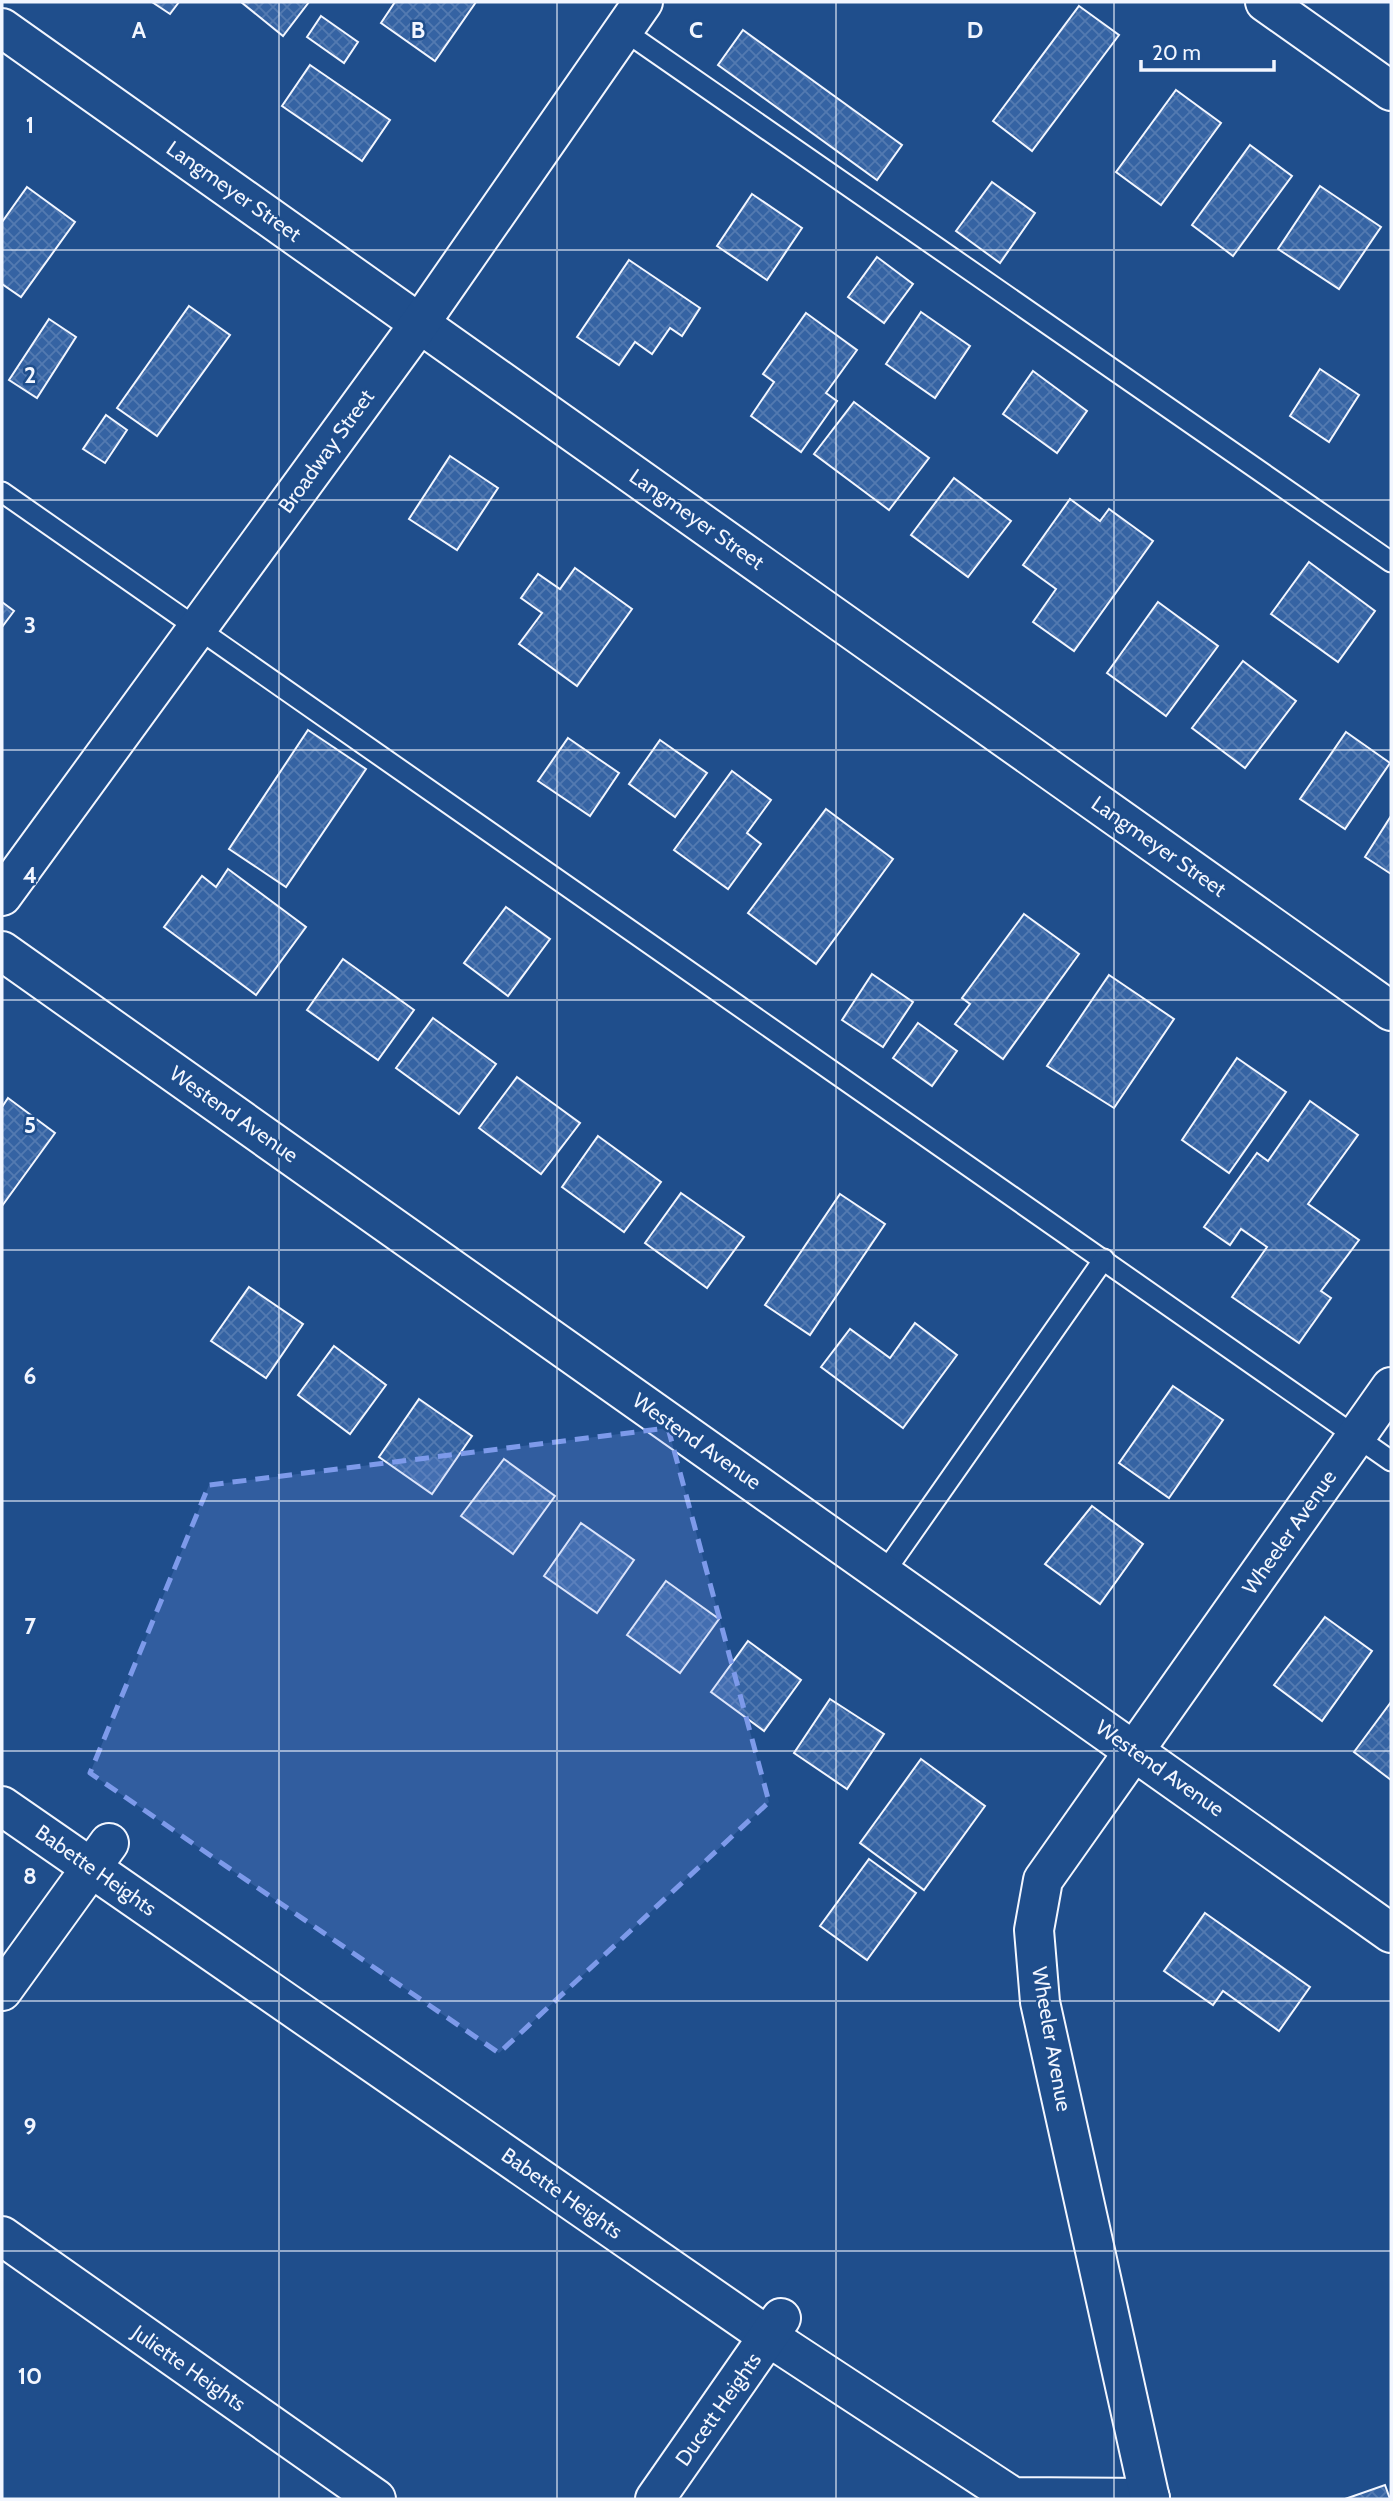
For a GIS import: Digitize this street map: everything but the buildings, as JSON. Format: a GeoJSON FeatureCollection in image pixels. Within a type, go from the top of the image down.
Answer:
{"type":"FeatureCollection","features":[{"type":"Feature","properties":{"kind":"street"},"geometry":{"type":"LineString","coordinates":[[1265,2],[1391,91]]}},
{"type":"Feature","properties":{"kind":"street","name":"Broadway Street"},"geometry":{"type":"LineString","coordinates":[[2,896],[196,626],[420,323],[633,16]]}},
{"type":"Feature","properties":{"kind":"street","name":"Langmeyer Street"},"geometry":{"type":"LineString","coordinates":[[2,28],[1391,1010]]}},
{"type":"Feature","properties":{"kind":"street","name":"Westend Avenue"},"geometry":{"type":"LineString","coordinates":[[2,950],[1391,1933]]}},
{"type":"Feature","properties":{"kind":"street","name":"Wheeler Avenue"},"geometry":{"type":"LineString","coordinates":[[1150,2498],[1040,2002],[1034,1930],[1043,1880],[1391,1387]]}},
{"type":"Feature","properties":{"kind":"street","name":"Babette Heights"},"geometry":{"type":"LineString","coordinates":[[2,1806],[100,1855],[1013,2497],[1150,2498]]}},
{"type":"Feature","properties":{"kind":"street"},"geometry":{"type":"LineString","coordinates":[[2,1991],[100,1855]]}},
{"type":"Feature","properties":{"kind":"street","name":"Juliette Heights"},"geometry":{"type":"LineString","coordinates":[[2,2236],[376,2499]]}},
{"type":"Feature","properties":{"kind":"street","name":"Ducett Heights"},"geometry":{"type":"LineString","coordinates":[[655,2499],[775,2328]]}},
{"type":"Feature","properties":{"kind":"lane"},"geometry":{"type":"LineString","coordinates":[[633,16],[1391,562]]}},
{"type":"Feature","properties":{"kind":"lane"},"geometry":{"type":"LineString","coordinates":[[2,492],[1391,1461]]}},
{"type":"Feature","properties":{"kind":"lane"},"geometry":{"type":"LineString","coordinates":[[884,1573],[1104,1259]]}},
{"type":"Feature","properties":{"kind":"highlighted area"},"geometry":{"type":"Polygon","coordinates":[[[668,1428],[769,1802],[499,2053],[90,1773],[209,1485],[668,1428]]]}}]}
